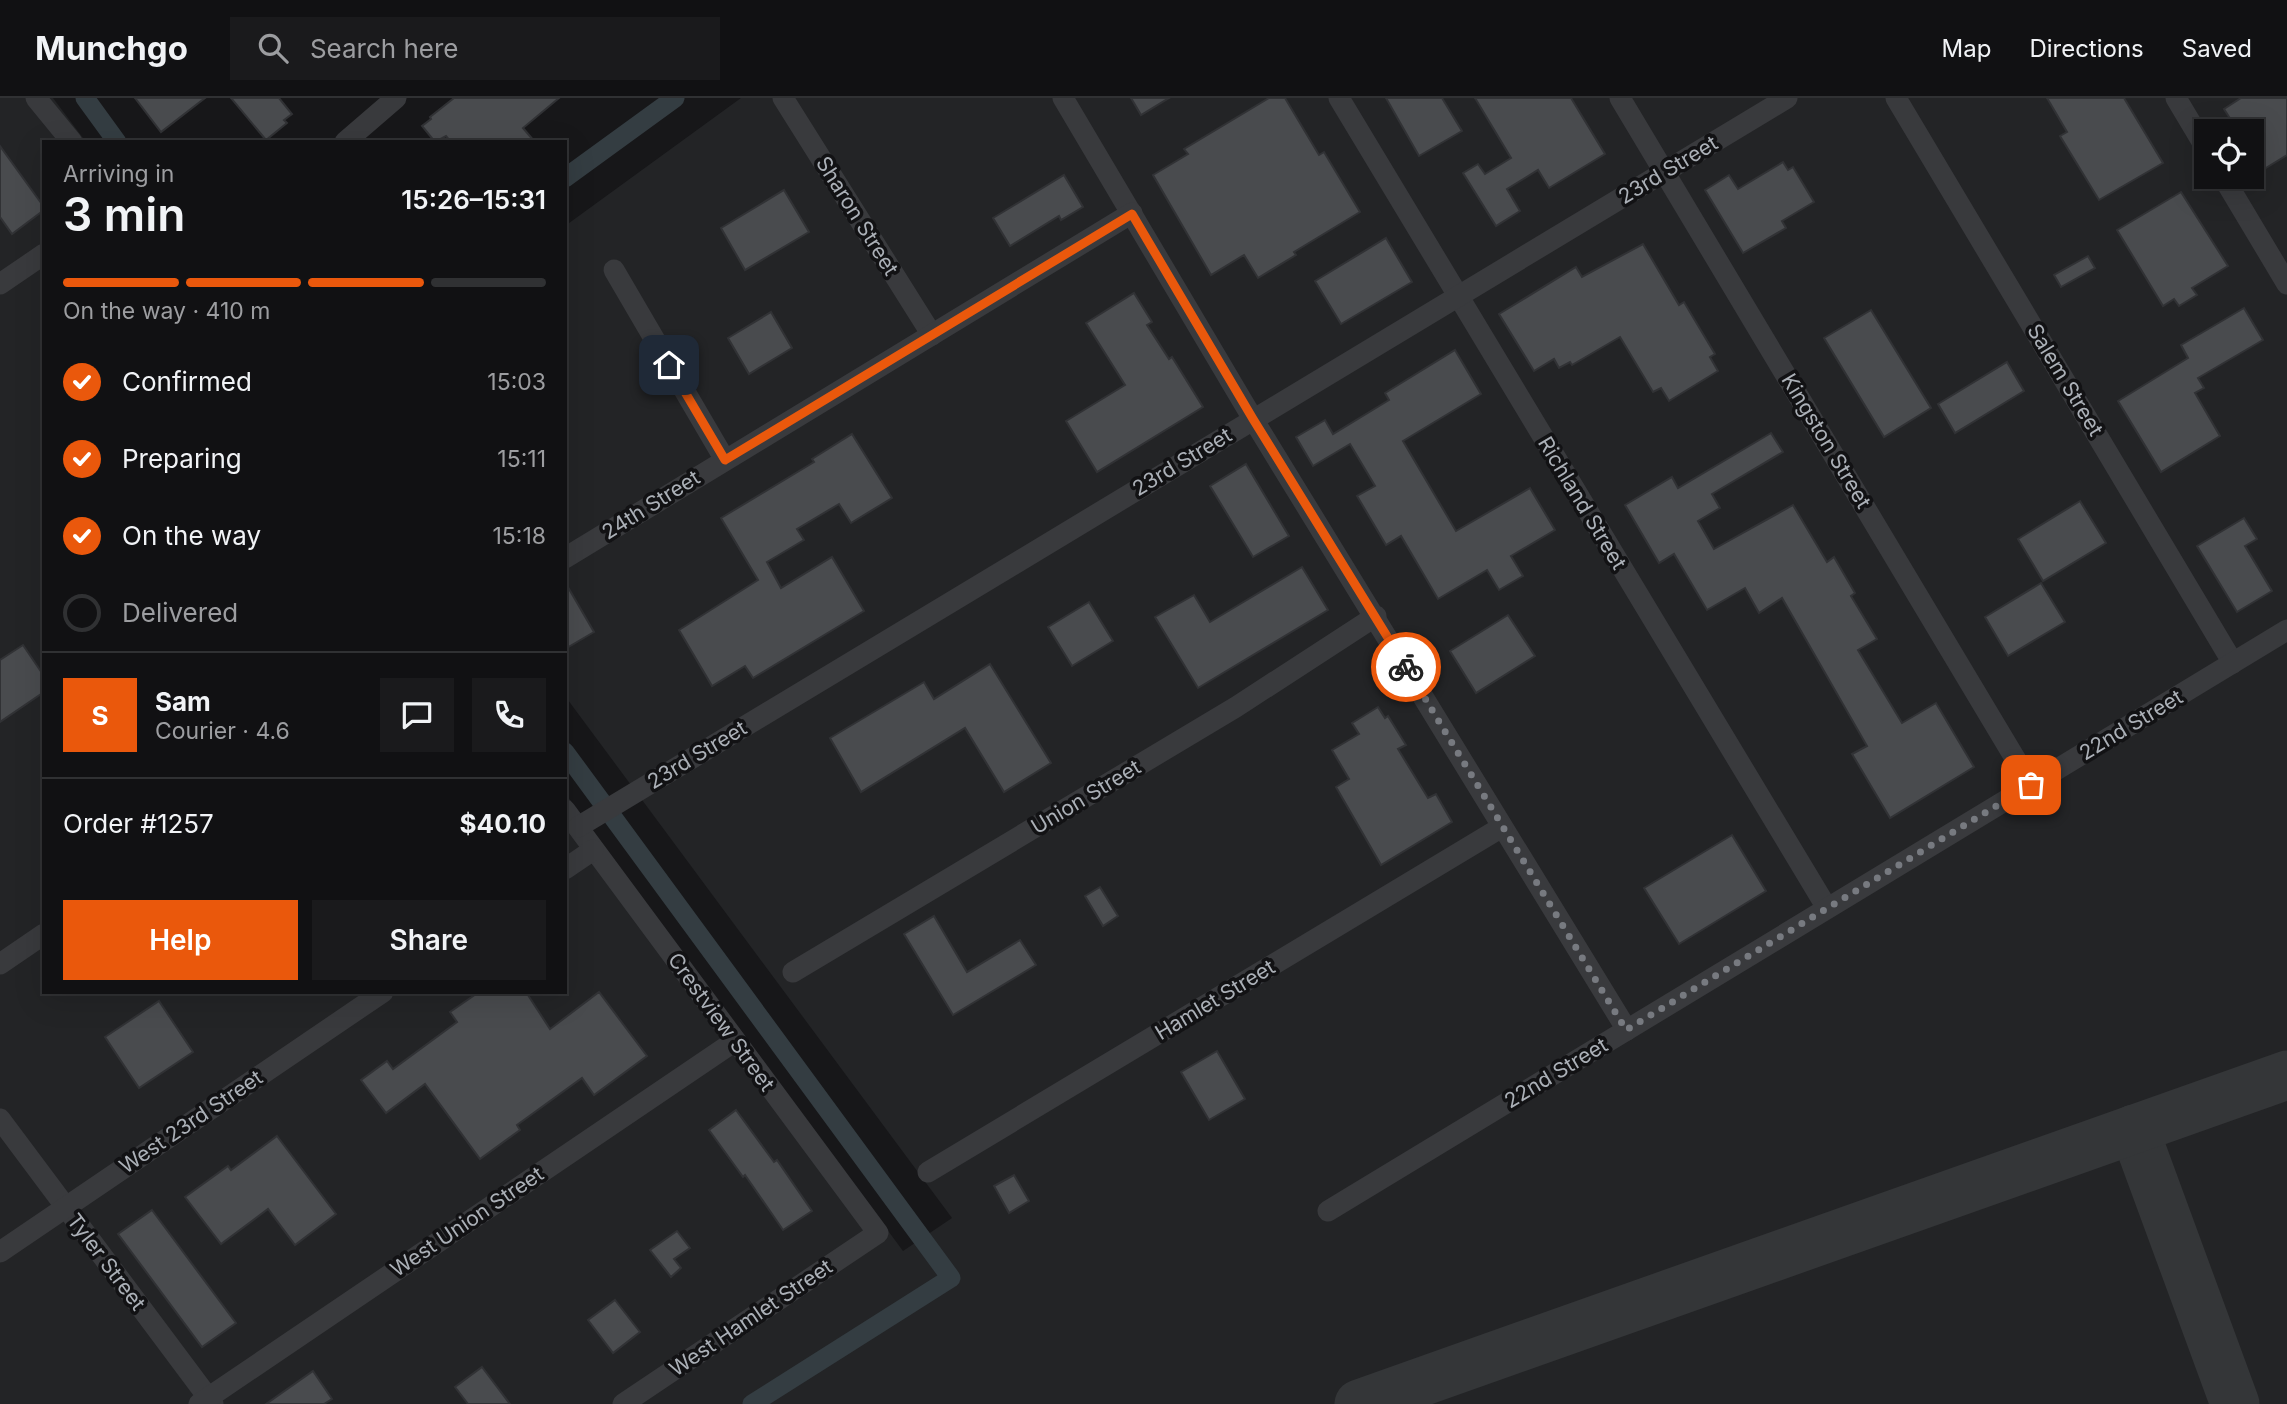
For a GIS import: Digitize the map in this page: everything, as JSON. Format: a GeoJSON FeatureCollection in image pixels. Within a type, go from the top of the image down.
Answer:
{"type":"FeatureCollection","features":[{"type":"Feature","properties":{"kind":"street"},"geometry":{"type":"LineString","coordinates":[[36,98],[70,140]]}},
{"type":"Feature","properties":{"kind":"street"},"geometry":{"type":"LineString","coordinates":[[347,140],[396,98]]}},
{"type":"Feature","properties":{"kind":"street","name":"Sharon Street"},"geometry":{"type":"LineString","coordinates":[[782,98],[932,335]]}},
{"type":"Feature","properties":{"kind":"street"},"geometry":{"type":"LineString","coordinates":[[1063,98],[1253,419],[1376,616],[1626,1030]]}},
{"type":"Feature","properties":{"kind":"street","name":"Richland Street"},"geometry":{"type":"LineString","coordinates":[[1339,98],[1827,908]]}},
{"type":"Feature","properties":{"kind":"street","name":"Kingston Street"},"geometry":{"type":"LineString","coordinates":[[1620,98],[2031,785]]}},
{"type":"Feature","properties":{"kind":"street","name":"23rd Street"},"geometry":{"type":"LineString","coordinates":[[579,819],[630,795],[1787,98]]}},
{"type":"Feature","properties":{"kind":"street","name":"Salem Street"},"geometry":{"type":"LineString","coordinates":[[1896,98],[2234,663]]}},
{"type":"Feature","properties":{"kind":"street"},"geometry":{"type":"LineString","coordinates":[[2176,98],[2194,128]]}},
{"type":"Feature","properties":{"kind":"street"},"geometry":{"type":"LineString","coordinates":[[2230,189],[2287,284]]}},
{"type":"Feature","properties":{"kind":"street","name":"24th Street"},"geometry":{"type":"LineString","coordinates":[[567,557],[1132,214]]}},
{"type":"Feature","properties":{"kind":"street"},"geometry":{"type":"LineString","coordinates":[[0,284],[42,255]]}},
{"type":"Feature","properties":{"kind":"street"},"geometry":{"type":"LineString","coordinates":[[614,270],[725,460]]}},
{"type":"Feature","properties":{"kind":"street","name":"Union Street"},"geometry":{"type":"LineString","coordinates":[[793,972],[1236,707],[1376,616]]}},
{"type":"Feature","properties":{"kind":"street","name":"22nd Street"},"geometry":{"type":"LineString","coordinates":[[1328,1211],[2287,630]]}},
{"type":"Feature","properties":{"kind":"street","name":"Crestview Street"},"geometry":{"type":"LineString","coordinates":[[579,819],[593,849],[878,1233]]}},
{"type":"Feature","properties":{"kind":"street","name":"Hamlet Street"},"geometry":{"type":"LineString","coordinates":[[928,1172],[1502,827]]}},
{"type":"Feature","properties":{"kind":"street"},"geometry":{"type":"LineString","coordinates":[[567,868],[593,849]]}},
{"type":"Feature","properties":{"kind":"street"},"geometry":{"type":"LineString","coordinates":[[0,964],[42,935]]}},
{"type":"Feature","properties":{"kind":"street","name":"West 23rd Street"},"geometry":{"type":"LineString","coordinates":[[0,1252],[380,994]]}},
{"type":"Feature","properties":{"kind":"street","name":"West Union Street"},"geometry":{"type":"LineString","coordinates":[[207,1402],[735,1041]]}},
{"type":"Feature","properties":{"kind":"street","name":"Tyler Street"},"geometry":{"type":"LineString","coordinates":[[0,1119],[207,1402]]}},
{"type":"Feature","properties":{"kind":"street","name":"West Hamlet Street"},"geometry":{"type":"LineString","coordinates":[[624,1404],[878,1233]]}},
{"type":"Feature","properties":{"kind":"shaded area"},"geometry":{"type":"Polygon","coordinates":[[[0,98],[53,98],[84,140],[42,140],[42,994],[567,994],[567,796],[903,1251],[952,1218],[567,699],[567,225],[741,98],[2287,98],[2287,1404],[0,1404],[0,98]]]}},
{"type":"Feature","properties":{"kind":"building"},"geometry":{"type":"Polygon","coordinates":[[[135,98],[205,98],[161,132],[135,98]]]}},
{"type":"Feature","properties":{"kind":"building"},"geometry":{"type":"Polygon","coordinates":[[[231,98],[279,98],[292,114],[284,120],[287,123],[266,140],[231,98]]]}},
{"type":"Feature","properties":{"kind":"building"},"geometry":{"type":"Polygon","coordinates":[[[454,98],[559,98],[523,128],[533,140],[449,140],[446,136],[433,140],[422,126],[454,98]]]}},
{"type":"Feature","properties":{"kind":"building"},"geometry":{"type":"Polygon","coordinates":[[[1131,98],[1169,98],[1141,115],[1131,98]]]}},
{"type":"Feature","properties":{"kind":"building"},"geometry":{"type":"Polygon","coordinates":[[[1269,98],[1285,98],[1319,155],[1324,152],[1360,212],[1294,252],[1296,255],[1258,278],[1244,255],[1211,275],[1153,175],[1188,154],[1184,149],[1269,98]]]}},
{"type":"Feature","properties":{"kind":"building"},"geometry":{"type":"Polygon","coordinates":[[[1386,98],[1442,98],[1462,131],[1419,156],[1386,98]]]}},
{"type":"Feature","properties":{"kind":"building"},"geometry":{"type":"Polygon","coordinates":[[[1475,98],[1571,98],[1605,154],[1549,188],[1538,170],[1507,189],[1520,211],[1496,226],[1463,173],[1478,164],[1485,174],[1511,158],[1475,98]]]}},
{"type":"Feature","properties":{"kind":"building"},"geometry":{"type":"Polygon","coordinates":[[[2047,98],[2124,98],[2163,163],[2099,200],[2060,136],[2067,132],[2047,98]]]}},
{"type":"Feature","properties":{"kind":"building"},"geometry":{"type":"Polygon","coordinates":[[[2241,98],[2287,98],[2287,155],[2264,169],[2264,119],[2230,119],[2224,109],[2241,98]]]}},
{"type":"Feature","properties":{"kind":"building"},"geometry":{"type":"Polygon","coordinates":[[[0,146],[42,204],[42,212],[12,234],[0,217],[0,146]]]}},
{"type":"Feature","properties":{"kind":"building"},"geometry":{"type":"Polygon","coordinates":[[[1783,162],[1788,170],[1793,167],[1814,202],[1782,221],[1786,228],[1743,253],[1705,190],[1729,175],[1738,189],[1783,162]]]}},
{"type":"Feature","properties":{"kind":"building"},"geometry":{"type":"Polygon","coordinates":[[[1064,175],[1083,207],[1061,220],[1059,216],[1010,246],[993,218],[1064,175]]]}},
{"type":"Feature","properties":{"kind":"building"},"geometry":{"type":"Polygon","coordinates":[[[784,190],[809,232],[745,270],[721,228],[784,190]]]}},
{"type":"Feature","properties":{"kind":"building"},"geometry":{"type":"Polygon","coordinates":[[[2181,192],[2228,266],[2192,288],[2197,295],[2179,306],[2174,299],[2163,306],[2117,230],[2181,192]]]}},
{"type":"Feature","properties":{"kind":"building"},"geometry":{"type":"Polygon","coordinates":[[[1386,238],[1412,282],[1341,324],[1315,281],[1386,238]]]}},
{"type":"Feature","properties":{"kind":"building"},"geometry":{"type":"Polygon","coordinates":[[[1643,244],[1679,305],[1684,302],[1715,354],[1710,357],[1718,371],[1669,401],[1661,388],[1653,392],[1620,337],[1572,365],[1570,362],[1559,368],[1554,359],[1534,371],[1499,314],[1576,267],[1582,277],[1643,244]]]}},
{"type":"Feature","properties":{"kind":"building"},"geometry":{"type":"Polygon","coordinates":[[[2088,256],[2095,268],[2061,287],[2054,275],[2088,256]]]}},
{"type":"Feature","properties":{"kind":"building"},"geometry":{"type":"Polygon","coordinates":[[[1134,293],[1152,322],[1147,325],[1169,359],[1172,357],[1203,407],[1097,472],[1066,421],[1125,385],[1086,323],[1134,293]]]}},
{"type":"Feature","properties":{"kind":"building"},"geometry":{"type":"Polygon","coordinates":[[[2244,308],[2263,340],[2198,378],[2204,388],[2195,393],[2220,436],[2161,472],[2118,401],[2188,358],[2181,345],[2244,308]]]}},
{"type":"Feature","properties":{"kind":"building"},"geometry":{"type":"Polygon","coordinates":[[[1871,310],[1931,408],[1884,437],[1824,338],[1871,310]]]}},
{"type":"Feature","properties":{"kind":"building"},"geometry":{"type":"Polygon","coordinates":[[[771,312],[792,348],[749,374],[728,338],[771,312]]]}},
{"type":"Feature","properties":{"kind":"building"},"geometry":{"type":"Polygon","coordinates":[[[1455,350],[1481,394],[1403,441],[1456,531],[1530,488],[1555,530],[1511,556],[1523,576],[1499,590],[1487,570],[1438,599],[1401,536],[1386,545],[1357,496],[1375,486],[1350,444],[1313,466],[1296,437],[1325,420],[1333,434],[1389,400],[1385,393],[1455,350]]]}},
{"type":"Feature","properties":{"kind":"building"},"geometry":{"type":"Polygon","coordinates":[[[2007,362],[2024,391],[1955,433],[1938,404],[2007,362]]]}},
{"type":"Feature","properties":{"kind":"building"},"geometry":{"type":"Polygon","coordinates":[[[1771,433],[1783,452],[1712,494],[1720,508],[1698,521],[1714,549],[1793,505],[1827,562],[1834,557],[1855,593],[1851,596],[1877,639],[1858,650],[1902,723],[1936,703],[1974,767],[1890,818],[1852,754],[1867,746],[1782,598],[1759,613],[1745,588],[1707,610],[1674,554],[1659,563],[1625,505],[1672,477],[1678,488],[1771,433]]]}},
{"type":"Feature","properties":{"kind":"building"},"geometry":{"type":"Polygon","coordinates":[[[852,434],[892,498],[851,523],[839,504],[797,529],[804,540],[767,562],[781,588],[832,557],[864,611],[753,678],[745,666],[712,686],[679,630],[758,580],[721,518],[814,462],[812,459],[852,434]]]}},
{"type":"Feature","properties":{"kind":"building"},"geometry":{"type":"Polygon","coordinates":[[[1246,464],[1289,536],[1253,557],[1210,486],[1246,464]]]}},
{"type":"Feature","properties":{"kind":"building"},"geometry":{"type":"Polygon","coordinates":[[[2080,501],[2106,543],[2043,581],[2018,539],[2080,501]]]}},
{"type":"Feature","properties":{"kind":"building"},"geometry":{"type":"Polygon","coordinates":[[[2244,518],[2257,539],[2245,546],[2272,591],[2237,612],[2197,546],[2244,518]]]}},
{"type":"Feature","properties":{"kind":"building"},"geometry":{"type":"Polygon","coordinates":[[[1302,567],[1328,610],[1198,688],[1155,617],[1194,595],[1210,622],[1302,567]]]}},
{"type":"Feature","properties":{"kind":"building"},"geometry":{"type":"Polygon","coordinates":[[[2041,583],[2065,622],[2008,656],[1985,617],[2041,583]]]}},
{"type":"Feature","properties":{"kind":"building"},"geometry":{"type":"Polygon","coordinates":[[[567,585],[594,632],[567,648],[567,585]]]}},
{"type":"Feature","properties":{"kind":"building"},"geometry":{"type":"Polygon","coordinates":[[[1089,602],[1113,641],[1072,666],[1048,627],[1089,602]]]}},
{"type":"Feature","properties":{"kind":"building"},"geometry":{"type":"Polygon","coordinates":[[[1508,615],[1535,656],[1476,693],[1450,651],[1508,615]]]}},
{"type":"Feature","properties":{"kind":"building"},"geometry":{"type":"Polygon","coordinates":[[[23,645],[42,673],[42,693],[0,722],[0,660],[23,645]]]}},
{"type":"Feature","properties":{"kind":"building"},"geometry":{"type":"Polygon","coordinates":[[[990,664],[1051,763],[1004,792],[965,728],[861,792],[830,738],[924,682],[934,699],[990,664]]]}},
{"type":"Feature","properties":{"kind":"building"},"geometry":{"type":"Polygon","coordinates":[[[1378,707],[1385,718],[1388,716],[1406,745],[1398,749],[1428,798],[1436,794],[1452,822],[1381,865],[1336,787],[1349,779],[1332,750],[1359,734],[1352,723],[1378,707]]]}},
{"type":"Feature","properties":{"kind":"building"},"geometry":{"type":"Polygon","coordinates":[[[1732,835],[1766,891],[1679,944],[1644,888],[1732,835]]]}},
{"type":"Feature","properties":{"kind":"building"},"geometry":{"type":"Polygon","coordinates":[[[1100,887],[1118,916],[1103,926],[1085,896],[1100,887]]]}},
{"type":"Feature","properties":{"kind":"building"},"geometry":{"type":"Polygon","coordinates":[[[934,916],[967,972],[1020,940],[1036,965],[953,1015],[904,934],[934,916]]]}},
{"type":"Feature","properties":{"kind":"building"},"geometry":{"type":"Polygon","coordinates":[[[599,992],[647,1056],[594,1095],[582,1078],[517,1125],[520,1130],[480,1159],[425,1084],[386,1113],[361,1080],[387,1061],[393,1069],[457,1022],[450,1012],[476,994],[527,994],[550,1029],[599,992]]]}},
{"type":"Feature","properties":{"kind":"building"},"geometry":{"type":"Polygon","coordinates":[[[159,1001],[193,1052],[139,1088],[105,1037],[159,1001]]]}},
{"type":"Feature","properties":{"kind":"building"},"geometry":{"type":"Polygon","coordinates":[[[1217,1051],[1245,1099],[1209,1120],[1181,1072],[1217,1051]]]}},
{"type":"Feature","properties":{"kind":"building"},"geometry":{"type":"Polygon","coordinates":[[[736,1110],[774,1162],[777,1160],[812,1211],[783,1230],[745,1175],[743,1177],[709,1130],[736,1110]]]}},
{"type":"Feature","properties":{"kind":"building"},"geometry":{"type":"Polygon","coordinates":[[[277,1136],[336,1214],[295,1245],[268,1209],[221,1244],[185,1197],[228,1166],[231,1170],[277,1136]]]}},
{"type":"Feature","properties":{"kind":"building"},"geometry":{"type":"Polygon","coordinates":[[[1014,1175],[1029,1201],[1009,1213],[994,1186],[1014,1175]]]}},
{"type":"Feature","properties":{"kind":"building"},"geometry":{"type":"Polygon","coordinates":[[[152,1210],[236,1323],[202,1347],[118,1234],[152,1210]]]}},
{"type":"Feature","properties":{"kind":"building"},"geometry":{"type":"Polygon","coordinates":[[[677,1231],[690,1248],[674,1259],[681,1268],[671,1277],[650,1250],[677,1231]]]}},
{"type":"Feature","properties":{"kind":"building"},"geometry":{"type":"Polygon","coordinates":[[[615,1300],[640,1332],[613,1353],[588,1320],[615,1300]]]}},
{"type":"Feature","properties":{"kind":"building"},"geometry":{"type":"Polygon","coordinates":[[[482,1367],[510,1404],[468,1404],[455,1387],[482,1367]]]}},
{"type":"Feature","properties":{"kind":"building"},"geometry":{"type":"Polygon","coordinates":[[[313,1371],[332,1399],[324,1404],[266,1404],[313,1371]]]}},
{"type":"Feature","properties":{"kind":"waterway"},"geometry":{"type":"LineString","coordinates":[[85,98],[116,140]]}},
{"type":"Feature","properties":{"kind":"waterway"},"geometry":{"type":"LineString","coordinates":[[567,177],[675,98]]}},
{"type":"Feature","properties":{"kind":"waterway"},"geometry":{"type":"LineString","coordinates":[[567,755],[951,1278],[752,1404]]}},
{"type":"Feature","properties":{"kind":"taxiway"},"geometry":{"type":"LineString","coordinates":[[1359,1404],[2287,1075]]}},
{"type":"Feature","properties":{"kind":"taxiway"},"geometry":{"type":"LineString","coordinates":[[2134,1129],[2235,1404]]}},
{"type":"Feature","properties":{"kind":"way so far"},"geometry":{"type":"LineString","coordinates":[[1406,667],[1626,1030],[2031,785]]}},
{"type":"Feature","properties":{"kind":"route"},"geometry":{"type":"LineString","coordinates":[[669,365],[725,460],[1132,214],[1253,419],[1406,667]]}}]}
